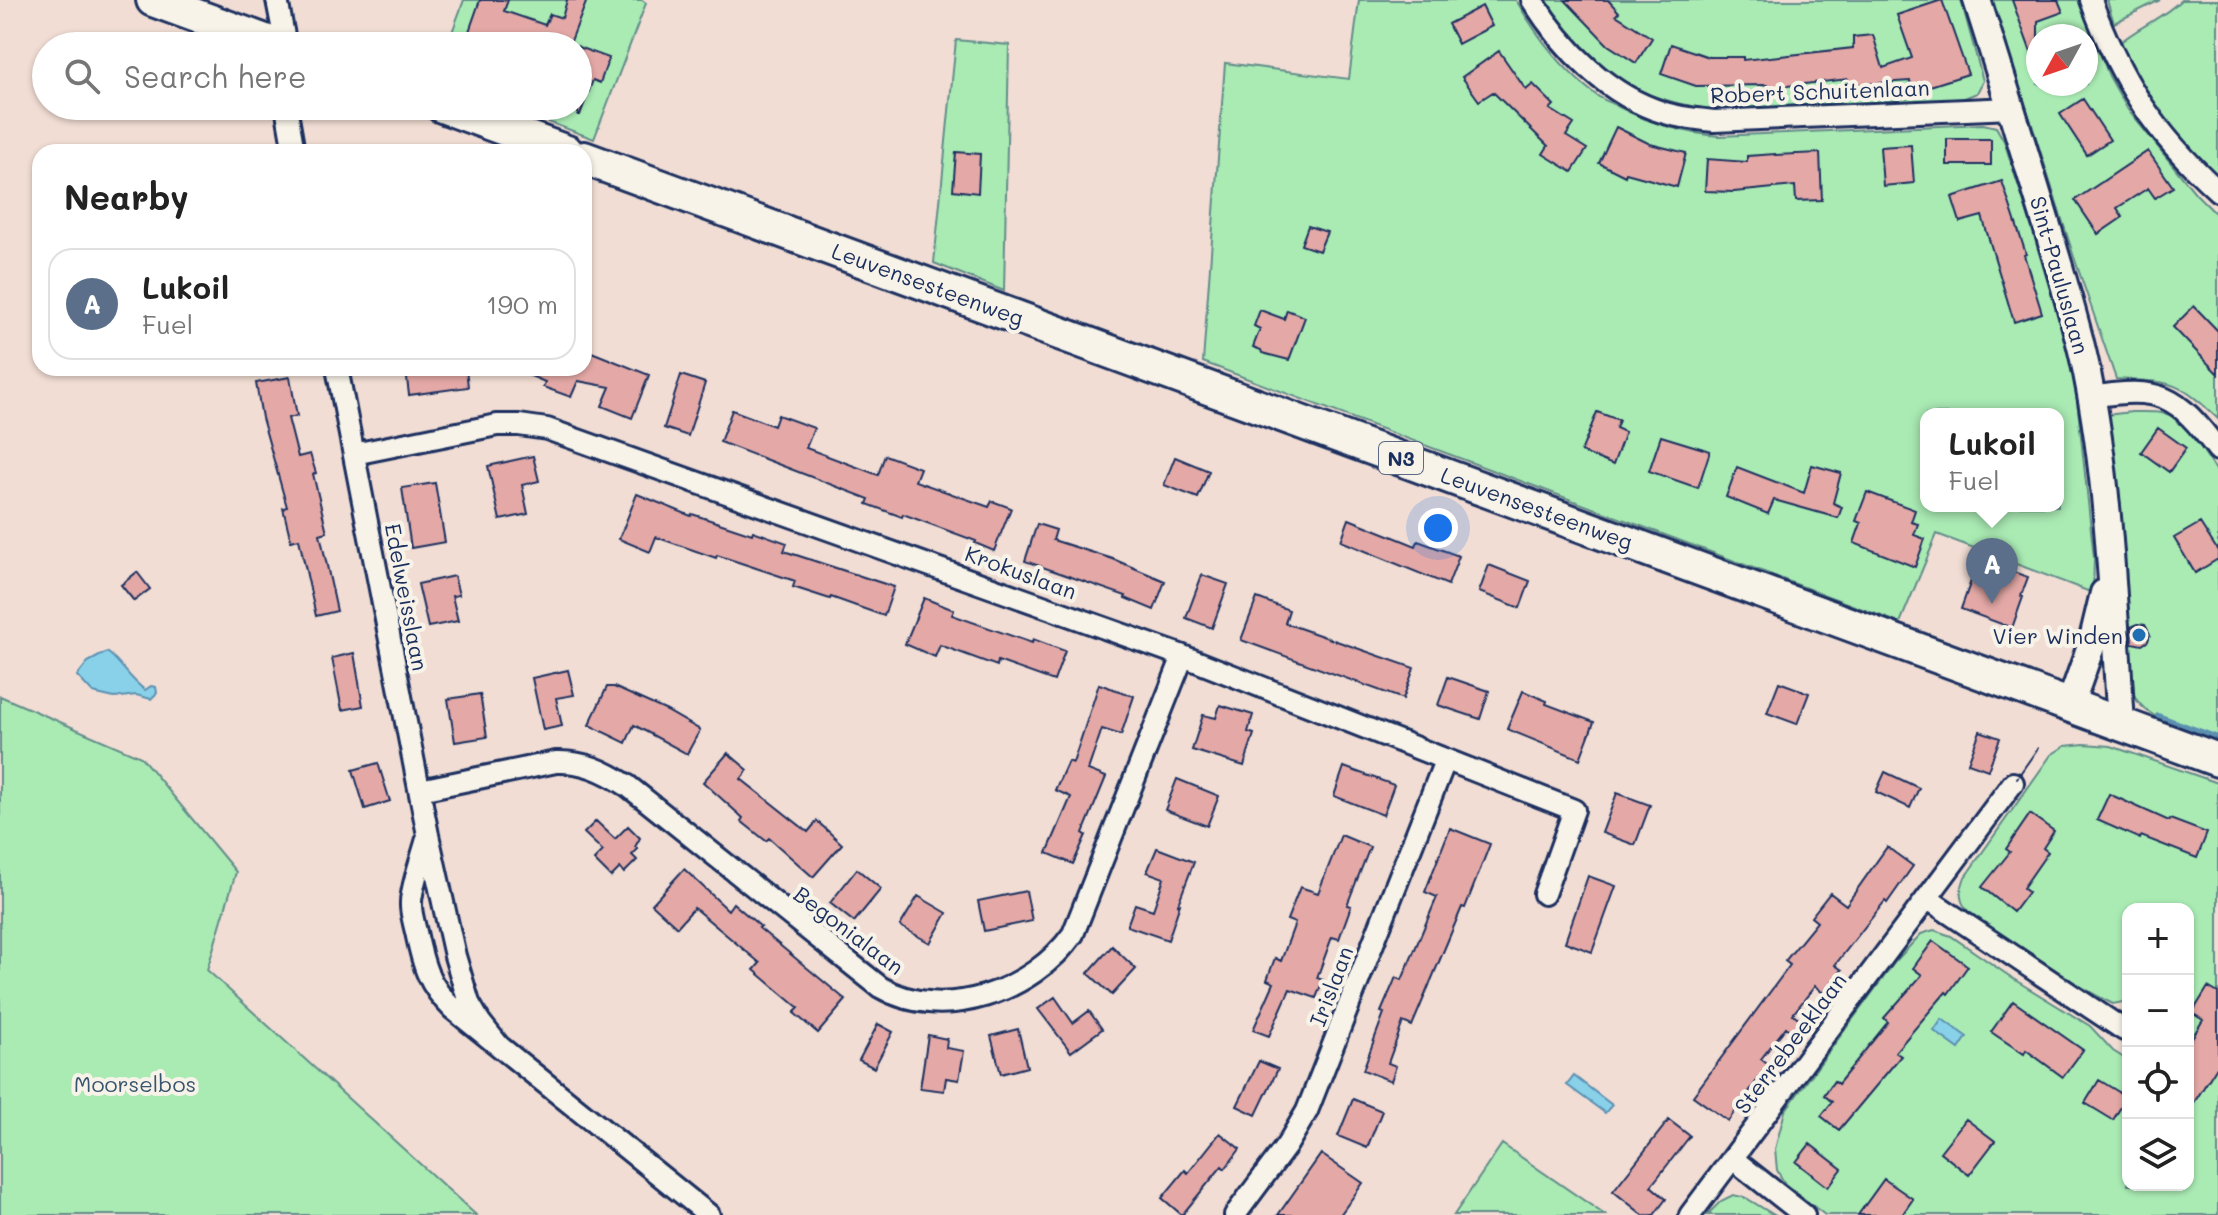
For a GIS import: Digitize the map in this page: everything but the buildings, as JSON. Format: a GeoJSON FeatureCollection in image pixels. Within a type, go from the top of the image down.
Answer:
{"type":"FeatureCollection","features":[{"type":"Feature","properties":{"kind":"main road"},"geometry":{"type":"LineString","coordinates":[[153,0],[241,32]]}},
{"type":"Feature","properties":{"kind":"main road"},"geometry":{"type":"LineString","coordinates":[[480,120],[545,144]]}},
{"type":"Feature","properties":{"kind":"main road","name":"Leuvensesteenweg"},"geometry":{"type":"LineString","coordinates":[[592,161],[2218,760]]}},
{"type":"Feature","properties":{"kind":"street"},"geometry":{"type":"LineString","coordinates":[[277,0],[283,32]]}},
{"type":"Feature","properties":{"kind":"street","name":"Robert Schuitenlaan"},"geometry":{"type":"LineString","coordinates":[[1532,0],[1586,67],[1626,96],[1668,114],[1714,121],[2012,108]]}},
{"type":"Feature","properties":{"kind":"street","name":"Sint-Pauluslaan"},"geometry":{"type":"LineString","coordinates":[[1977,0],[2068,298],[2091,397],[2103,475],[2121,723]]}},
{"type":"Feature","properties":{"kind":"street"},"geometry":{"type":"LineString","coordinates":[[2091,0],[2126,82],[2151,120],[2191,167],[2218,191]]}},
{"type":"Feature","properties":{"kind":"street"},"geometry":{"type":"LineString","coordinates":[[288,120],[293,144]]}},
{"type":"Feature","properties":{"kind":"street","name":"Edelweisslaan"},"geometry":{"type":"LineString","coordinates":[[339,376],[428,835],[455,956],[469,1003],[499,1046]]}},
{"type":"Feature","properties":{"kind":"street"},"geometry":{"type":"LineString","coordinates":[[2091,397],[2134,392],[2172,401],[2185,411],[2217,449]]}},
{"type":"Feature","properties":{"kind":"street","name":"Krokuslaan"},"geometry":{"type":"LineString","coordinates":[[354,454],[497,425],[547,429],[1183,656],[1574,810],[1544,894]]}},
{"type":"Feature","properties":{"kind":"street","name":"Sint-Pauluslaan"},"geometry":{"type":"LineString","coordinates":[[2070,705],[2098,620],[2110,558]]}},
{"type":"Feature","properties":{"kind":"street","name":"Begonialaan"},"geometry":{"type":"LineString","coordinates":[[420,790],[556,762],[593,767],[628,786],[880,987],[910,1000],[951,1002],[973,999],[1012,985],[1027,976],[1051,959],[1073,934],[1183,656]]}},
{"type":"Feature","properties":{"kind":"street","name":"Irislaan"},"geometry":{"type":"LineString","coordinates":[[1235,1215],[1280,1155],[1307,1111],[1445,761]]}},
{"type":"Feature","properties":{"kind":"street","name":"Sterrebeeklaan"},"geometry":{"type":"LineString","coordinates":[[1690,1215],[2013,783]]}},
{"type":"Feature","properties":{"kind":"street","name":"Edelweisslaan"},"geometry":{"type":"LineString","coordinates":[[428,835],[412,892],[412,913],[422,963],[432,986],[446,1002],[499,1046],[709,1215]]}},
{"type":"Feature","properties":{"kind":"street"},"geometry":{"type":"LineString","coordinates":[[1928,899],[2122,1029]]}},
{"type":"Feature","properties":{"kind":"street"},"geometry":{"type":"LineString","coordinates":[[412,913],[418,904],[428,901],[446,911]]}},
{"type":"Feature","properties":{"kind":"street"},"geometry":{"type":"LineString","coordinates":[[422,963],[431,970],[441,970],[451,965],[455,956]]}},
{"type":"Feature","properties":{"kind":"street"},"geometry":{"type":"LineString","coordinates":[[1733,1159],[1804,1215]]}},
{"type":"Feature","properties":{"kind":"green space"},"geometry":{"type":"Polygon","coordinates":[[[464,0],[642,0],[646,3],[594,139],[543,120],[592,120],[592,32],[452,32],[464,0]]]}},
{"type":"Feature","properties":{"kind":"green space"},"geometry":{"type":"Polygon","coordinates":[[[1359,0],[1516,0],[1552,52],[1584,85],[1607,101],[1668,127],[1720,136],[1983,124],[1996,127],[2004,141],[2060,315],[2075,381],[2094,558],[2093,593],[1937,534],[1900,623],[1203,362],[1225,63],[1349,79],[1359,0]]]}},
{"type":"Feature","properties":{"kind":"green space"},"geometry":{"type":"Polygon","coordinates":[[[1541,0],[1961,0],[1983,81],[1977,93],[1962,99],[1751,111],[1683,104],[1640,91],[1601,69],[1578,48],[1541,0]]]}},
{"type":"Feature","properties":{"kind":"green space"},"geometry":{"type":"Polygon","coordinates":[[[1992,0],[2080,0],[2089,24],[2026,24],[2026,96],[2098,96],[2098,47],[2109,76],[2128,110],[2196,194],[2218,216],[2218,419],[2192,396],[2172,385],[2116,379],[1992,0]]]}},
{"type":"Feature","properties":{"kind":"green space"},"geometry":{"type":"Polygon","coordinates":[[[2107,0],[2160,0],[2114,23],[2107,0]]]}},
{"type":"Feature","properties":{"kind":"green space"},"geometry":{"type":"Polygon","coordinates":[[[2181,0],[2218,0],[2218,179],[2155,109],[2117,45],[2181,0]]]}},
{"type":"Feature","properties":{"kind":"green space"},"geometry":{"type":"Polygon","coordinates":[[[956,40],[1009,45],[1004,291],[934,263],[956,40]]]}},
{"type":"Feature","properties":{"kind":"green space"},"geometry":{"type":"Polygon","coordinates":[[[2163,413],[2178,420],[2218,473],[2218,742],[2159,719],[2134,695],[2106,415],[2163,413]]]}},
{"type":"Feature","properties":{"kind":"green space","name":"Moorselbos"},"geometry":{"type":"Polygon","coordinates":[[[0,696],[141,757],[236,872],[207,970],[476,1215],[0,1215],[0,696]]]}},
{"type":"Feature","properties":{"kind":"green space"},"geometry":{"type":"Polygon","coordinates":[[[2065,746],[2111,746],[2218,783],[2218,1215],[1825,1215],[1785,1184],[1777,1170],[1775,1149],[1785,1111],[1895,962],[1921,934],[1934,930],[1951,936],[2090,1026],[2122,1057],[2122,1191],[2194,1191],[2194,903],[2122,903],[2122,1002],[2113,1004],[2058,973],[1984,924],[1969,912],[1961,900],[1965,877],[2051,755],[2065,746]]]}},
{"type":"Feature","properties":{"kind":"green space"},"geometry":{"type":"Polygon","coordinates":[[[1502,1144],[1605,1215],[1454,1215],[1502,1144]]]}},
{"type":"Feature","properties":{"kind":"green space"},"geometry":{"type":"Polygon","coordinates":[[[1733,1195],[1746,1198],[1774,1215],[1707,1215],[1721,1201],[1733,1195]]]}},
{"type":"Feature","properties":{"kind":"water"},"geometry":{"type":"Polygon","coordinates":[[[107,652],[139,686],[145,690],[156,687],[157,693],[151,699],[136,695],[114,698],[93,693],[77,676],[88,662],[107,652]]]}},
{"type":"Feature","properties":{"kind":"water"},"geometry":{"type":"Polygon","coordinates":[[[1942,1019],[1967,1037],[1959,1049],[1934,1031],[1942,1019]]]}},
{"type":"Feature","properties":{"kind":"water"},"geometry":{"type":"Polygon","coordinates":[[[1574,1076],[1612,1105],[1605,1113],[1567,1085],[1574,1076]]]}},
{"type":"Feature","properties":{"kind":"waterway"},"geometry":{"type":"LineString","coordinates":[[2158,716],[2218,738]]}},
{"type":"Feature","properties":{"kind":"waterway"},"geometry":{"type":"LineString","coordinates":[[2178,762],[2209,774]]}},
{"type":"Feature","properties":{"kind":"tram line"},"geometry":{"type":"LineString","coordinates":[[2017,778],[2038,748]]}},
{"type":"Feature","properties":{"kind":"place","name":"Lukoil"},"geometry":{"type":"Point","coordinates":[1992,604]}},
{"type":"Feature","properties":{"kind":"place","name":"Vier Winden"},"geometry":{"type":"Point","coordinates":[2139,635]}}]}
